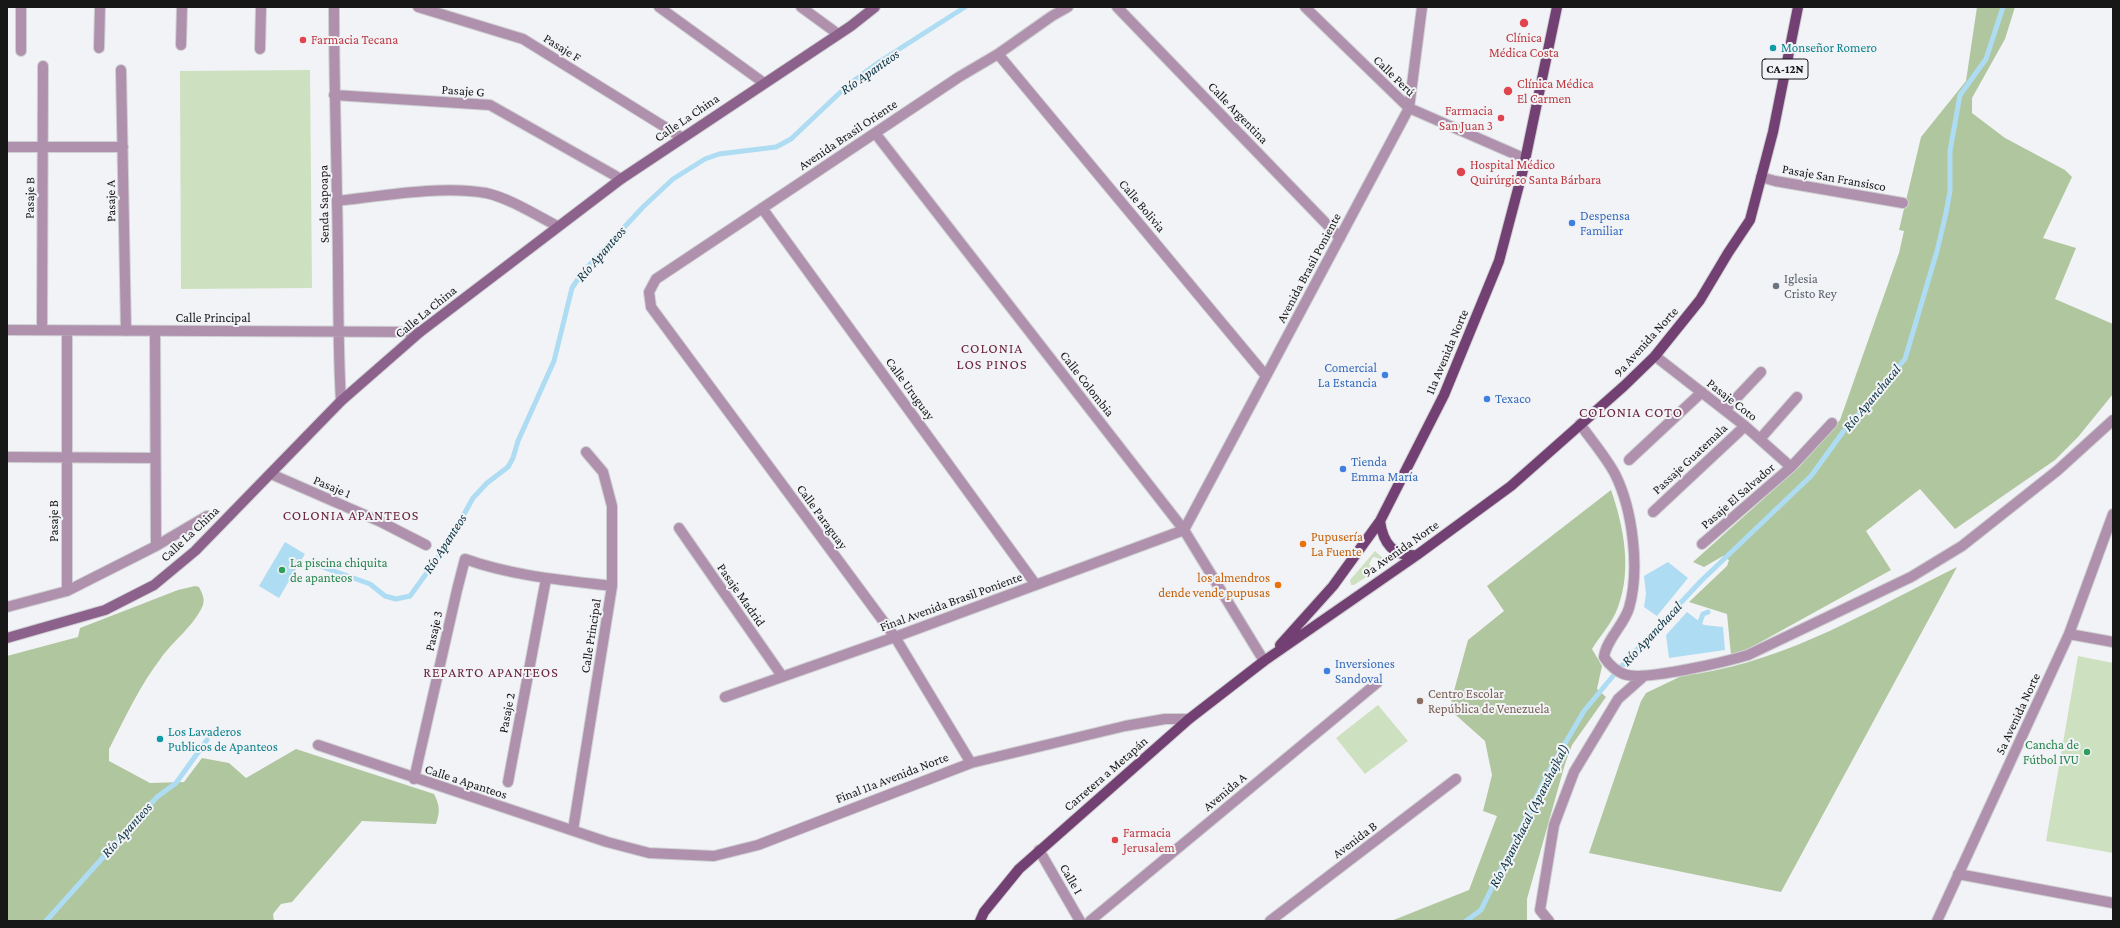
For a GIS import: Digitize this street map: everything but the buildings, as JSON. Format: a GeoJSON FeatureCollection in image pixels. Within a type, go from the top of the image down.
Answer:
{"type":"FeatureCollection","features":[{"type":"Feature","properties":{"kind":"main road","name":"Calle La China"},"geometry":{"type":"LineString","coordinates":[[7,638],[105,610],[154,585],[195,551],[341,401],[420,332],[621,178],[838,34],[875,7]]}},
{"type":"Feature","properties":{"kind":"main road","name":"11a Avenida Norte"},"geometry":{"type":"LineString","coordinates":[[1264,661],[1333,586],[1380,521],[1444,395],[1499,261],[1526,159],[1557,7]]}},
{"type":"Feature","properties":{"kind":"main road","name":"9a Avenida Norte"},"geometry":{"type":"LineString","coordinates":[[1264,661],[1417,555],[1511,486],[1624,386],[1655,356],[1700,300],[1750,220],[1773,132],[1798,7]]}},
{"type":"Feature","properties":{"kind":"main road"},"geometry":{"type":"LineString","coordinates":[[1380,521],[1384,539],[1392,549],[1404,555],[1417,555]]}},
{"type":"Feature","properties":{"kind":"main road","name":"Carretera a Metapán"},"geometry":{"type":"LineString","coordinates":[[980,921],[984,912],[1019,869],[1039,850],[1189,719],[1264,661]]}},
{"type":"Feature","properties":{"kind":"street"},"geometry":{"type":"LineString","coordinates":[[21,7],[21,51]]}},
{"type":"Feature","properties":{"kind":"street"},"geometry":{"type":"LineString","coordinates":[[99,48],[100,7]]}},
{"type":"Feature","properties":{"kind":"street"},"geometry":{"type":"LineString","coordinates":[[181,45],[182,7]]}},
{"type":"Feature","properties":{"kind":"street"},"geometry":{"type":"LineString","coordinates":[[260,49],[261,7]]}},
{"type":"Feature","properties":{"kind":"street","name":"Senda Sapoapa"},"geometry":{"type":"LineString","coordinates":[[334,7],[334,95],[337,200],[337,332],[341,401]]}},
{"type":"Feature","properties":{"kind":"street","name":"Pasaje F"},"geometry":{"type":"LineString","coordinates":[[418,7],[524,39],[681,137]]}},
{"type":"Feature","properties":{"kind":"street"},"geometry":{"type":"LineString","coordinates":[[659,7],[764,83]]}},
{"type":"Feature","properties":{"kind":"street"},"geometry":{"type":"LineString","coordinates":[[801,7],[838,34]]}},
{"type":"Feature","properties":{"kind":"street","name":"Avenida Brasil Oriente"},"geometry":{"type":"LineString","coordinates":[[649,292],[656,279],[959,77],[998,54],[1052,16],[1068,7]]}},
{"type":"Feature","properties":{"kind":"street","name":"Calle Argentina"},"geometry":{"type":"LineString","coordinates":[[1117,7],[1340,238]]}},
{"type":"Feature","properties":{"kind":"street","name":"Calle Perú"},"geometry":{"type":"LineString","coordinates":[[1305,7],[1409,108],[1526,159]]}},
{"type":"Feature","properties":{"kind":"street","name":"Avenida Brasil Poniente"},"geometry":{"type":"LineString","coordinates":[[1184,530],[1409,108],[1422,7]]}},
{"type":"Feature","properties":{"kind":"street","name":"Calle Bolivia"},"geometry":{"type":"LineString","coordinates":[[998,54],[1266,376]]}},
{"type":"Feature","properties":{"kind":"street","name":"Pasaje B"},"geometry":{"type":"LineString","coordinates":[[42,330],[44,148],[43,66]]}},
{"type":"Feature","properties":{"kind":"street","name":"Pasaje A"},"geometry":{"type":"LineString","coordinates":[[121,70],[126,331]]}},
{"type":"Feature","properties":{"kind":"street","name":"Pasaje G"},"geometry":{"type":"LineString","coordinates":[[334,95],[490,105],[621,178]]}},
{"type":"Feature","properties":{"kind":"street","name":"Calle Colombia"},"geometry":{"type":"LineString","coordinates":[[875,133],[1184,530],[1264,661]]}},
{"type":"Feature","properties":{"kind":"street"},"geometry":{"type":"LineString","coordinates":[[7,147],[123,147]]}},
{"type":"Feature","properties":{"kind":"street","name":"Pasaje San Fransisco"},"geometry":{"type":"LineString","coordinates":[[1761,177],[1775,181],[1903,203]]}},
{"type":"Feature","properties":{"kind":"street"},"geometry":{"type":"LineString","coordinates":[[337,200],[454,190],[487,193],[518,206],[558,226]]}},
{"type":"Feature","properties":{"kind":"street","name":"Calle Uruguay"},"geometry":{"type":"LineString","coordinates":[[762,208],[1036,585]]}},
{"type":"Feature","properties":{"kind":"street","name":"Calle Paraguay"},"geometry":{"type":"LineString","coordinates":[[649,292],[652,307],[895,638],[971,763]]}},
{"type":"Feature","properties":{"kind":"street","name":"Calle Principal"},"geometry":{"type":"LineString","coordinates":[[7,330],[420,332]]}},
{"type":"Feature","properties":{"kind":"street","name":"Pasaje B"},"geometry":{"type":"LineString","coordinates":[[67,331],[67,591]]}},
{"type":"Feature","properties":{"kind":"street"},"geometry":{"type":"LineString","coordinates":[[154,331],[156,546]]}},
{"type":"Feature","properties":{"kind":"street","name":"Pasaje Coto"},"geometry":{"type":"LineString","coordinates":[[1655,356],[1745,426],[1792,467]]}},
{"type":"Feature","properties":{"kind":"street"},"geometry":{"type":"LineString","coordinates":[[1725,410],[1760,372]]}},
{"type":"Feature","properties":{"kind":"street"},"geometry":{"type":"LineString","coordinates":[[1629,460],[1702,392]]}},
{"type":"Feature","properties":{"kind":"street"},"geometry":{"type":"LineString","coordinates":[[1760,439],[1797,397]]}},
{"type":"Feature","properties":{"kind":"street","name":"Pasaje El Salvador"},"geometry":{"type":"LineString","coordinates":[[1702,544],[1792,467],[1832,423]]}},
{"type":"Feature","properties":{"kind":"street"},"geometry":{"type":"LineString","coordinates":[[1580,424],[1604,457],[1618,482],[1626,508],[1634,559],[1634,580],[1629,607],[1604,657],[1611,667],[1626,675],[1644,676],[1748,655],[1911,577],[1975,537],[2058,470],[2112,423]]}},
{"type":"Feature","properties":{"kind":"street","name":"Passaje Guatemala"},"geometry":{"type":"LineString","coordinates":[[1653,512],[1745,426]]}},
{"type":"Feature","properties":{"kind":"street","name":"Calle Principal"},"geometry":{"type":"LineString","coordinates":[[572,830],[612,586],[612,506],[604,472],[586,452]]}},
{"type":"Feature","properties":{"kind":"street"},"geometry":{"type":"LineString","coordinates":[[7,457],[155,458]]}},
{"type":"Feature","properties":{"kind":"street","name":"Pasaje 1"},"geometry":{"type":"LineString","coordinates":[[270,474],[381,522],[426,545]]}},
{"type":"Feature","properties":{"kind":"street","name":"5a Avenida Norte"},"geometry":{"type":"LineString","coordinates":[[1937,921],[2069,634],[2113,514]]}},
{"type":"Feature","properties":{"kind":"street"},"geometry":{"type":"LineString","coordinates":[[7,606],[67,591],[156,546],[207,516]]}},
{"type":"Feature","properties":{"kind":"street","name":"Pasaje Madrid"},"geometry":{"type":"LineString","coordinates":[[679,528],[782,676]]}},
{"type":"Feature","properties":{"kind":"street","name":"Final Avenida Brasil Poniente"},"geometry":{"type":"LineString","coordinates":[[725,697],[895,638],[1184,530]]}},
{"type":"Feature","properties":{"kind":"street","name":"Pasaje 3"},"geometry":{"type":"LineString","coordinates":[[414,779],[456,590],[466,559],[487,567],[546,579]]}},
{"type":"Feature","properties":{"kind":"street"},"geometry":{"type":"LineString","coordinates":[[546,579],[612,586]]}},
{"type":"Feature","properties":{"kind":"street","name":"Pasaje 2"},"geometry":{"type":"LineString","coordinates":[[508,782],[546,579]]}},
{"type":"Feature","properties":{"kind":"street"},"geometry":{"type":"LineString","coordinates":[[2069,634],[2113,642]]}},
{"type":"Feature","properties":{"kind":"street"},"geometry":{"type":"LineString","coordinates":[[1549,921],[1540,910],[1554,825],[1574,772],[1618,700],[1644,676]]}},
{"type":"Feature","properties":{"kind":"street","name":"Avenida A"},"geometry":{"type":"LineString","coordinates":[[1090,921],[1377,684]]}},
{"type":"Feature","properties":{"kind":"street","name":"Final 11a Avenida Norte"},"geometry":{"type":"LineString","coordinates":[[607,842],[649,853],[714,856],[758,844],[971,763],[1125,726],[1165,720],[1189,719]]}},
{"type":"Feature","properties":{"kind":"street","name":"Calle a Apanteos"},"geometry":{"type":"LineString","coordinates":[[318,745],[414,779],[607,842]]}},
{"type":"Feature","properties":{"kind":"street","name":"Avenida B"},"geometry":{"type":"LineString","coordinates":[[1270,921],[1456,779]]}},
{"type":"Feature","properties":{"kind":"street","name":"Calle I"},"geometry":{"type":"LineString","coordinates":[[1039,850],[1080,921]]}},
{"type":"Feature","properties":{"kind":"street"},"geometry":{"type":"LineString","coordinates":[[1958,874],[2113,903]]}},
{"type":"Feature","properties":{"kind":"green space"},"geometry":{"type":"Polygon","coordinates":[[[1977,7],[2015,7],[2005,39],[1972,98],[1972,113],[2005,138],[2065,170],[2072,177],[2043,238],[2076,248],[2055,299],[2113,324],[2113,394],[2078,437],[2055,460],[1955,529],[1920,489],[1866,531],[1891,570],[1748,649],[1731,655],[1727,614],[1689,602],[1727,566],[1729,560],[1723,556],[1704,567],[1693,562],[1800,466],[1840,420],[1899,253],[1904,231],[1899,230],[1921,137],[1966,81],[1977,7]]]}},
{"type":"Feature","properties":{"kind":"green space"},"geometry":{"type":"Polygon","coordinates":[[[310,70],[312,288],[181,289],[180,71],[310,70]]]}},
{"type":"Feature","properties":{"kind":"green space"},"geometry":{"type":"Polygon","coordinates":[[[1611,490],[1623,534],[1625,548],[1625,578],[1616,613],[1592,649],[1602,666],[1597,689],[1606,697],[1572,745],[1565,764],[1527,899],[1527,921],[1391,921],[1469,890],[1497,816],[1483,811],[1492,775],[1485,741],[1449,709],[1468,640],[1504,611],[1487,586],[1611,490]]]}},
{"type":"Feature","properties":{"kind":"green space"},"geometry":{"type":"Polygon","coordinates":[[[1375,551],[1388,563],[1354,585],[1351,585],[1350,580],[1375,551]],[[1373,557],[1369,564],[1371,567],[1376,568],[1380,565],[1378,558],[1373,557]]]}},
{"type":"Feature","properties":{"kind":"green space"},"geometry":{"type":"Polygon","coordinates":[[[1957,567],[1781,892],[1589,853],[1641,701],[1646,693],[1692,671],[1696,674],[1731,667],[1798,645],[1830,631],[1957,567]]]}},
{"type":"Feature","properties":{"kind":"green space"},"geometry":{"type":"Polygon","coordinates":[[[195,586],[199,587],[202,593],[204,600],[203,605],[195,619],[166,652],[146,679],[109,749],[109,761],[150,783],[184,782],[202,758],[229,763],[246,778],[296,749],[434,794],[439,809],[436,824],[362,821],[292,902],[281,904],[273,914],[274,921],[7,921],[7,656],[78,637],[80,628],[178,590],[195,586]]]}},
{"type":"Feature","properties":{"kind":"green space","name":"Cancha de Fútbol IVU"},"geometry":{"type":"Polygon","coordinates":[[[2078,656],[2113,663],[2113,853],[2046,841],[2078,656]]]}},
{"type":"Feature","properties":{"kind":"green space"},"geometry":{"type":"Polygon","coordinates":[[[1378,705],[1408,741],[1365,774],[1336,738],[1378,705]]]}},
{"type":"Feature","properties":{"kind":"water","name":"La piscina chiquita de apanteos"},"geometry":{"type":"Polygon","coordinates":[[[285,542],[305,554],[279,598],[259,586],[285,542]]]}},
{"type":"Feature","properties":{"kind":"water"},"geometry":{"type":"Polygon","coordinates":[[[1668,562],[1688,578],[1657,616],[1644,607],[1646,594],[1644,576],[1668,562]]]}},
{"type":"Feature","properties":{"kind":"water"},"geometry":{"type":"Polygon","coordinates":[[[1687,612],[1704,625],[1723,627],[1725,650],[1669,658],[1666,635],[1687,612]]]}},
{"type":"Feature","properties":{"kind":"waterway","name":"Río Apanteos"},"geometry":{"type":"LineString","coordinates":[[317,565],[370,584],[385,596],[396,599],[410,596],[447,545],[473,498],[487,483],[508,467],[513,458],[518,441],[554,361],[572,288],[582,273],[643,207],[673,179],[705,159],[719,154],[776,147],[791,139],[848,85],[879,62],[965,7]]}},
{"type":"Feature","properties":{"kind":"waterway","name":"Río Apanchacal"},"geometry":{"type":"LineString","coordinates":[[1466,921],[1481,910],[1550,769],[1584,711],[1618,670],[1701,581],[1811,476],[1843,432],[1905,359],[1937,251],[1946,213],[1950,191],[1950,151],[1960,95],[1986,59],[2003,7]]}},
{"type":"Feature","properties":{"kind":"waterway"},"geometry":{"type":"LineString","coordinates":[[1700,622],[1703,614],[1708,612]]}},
{"type":"Feature","properties":{"kind":"waterway","name":"Río Apanteos"},"geometry":{"type":"LineString","coordinates":[[46,921],[157,797],[176,783],[207,740]]}},
{"type":"Feature","properties":{"kind":"place","name":"Clínica Médica Costa"},"geometry":{"type":"Point","coordinates":[1524,23]}},
{"type":"Feature","properties":{"kind":"place","name":"Farmacia Tecana"},"geometry":{"type":"Point","coordinates":[303,40]}},
{"type":"Feature","properties":{"kind":"place","name":"Monseñor Romero"},"geometry":{"type":"Point","coordinates":[1773,48]}},
{"type":"Feature","properties":{"kind":"place","name":"Clínica Médica El Carmen"},"geometry":{"type":"Point","coordinates":[1508,91]}},
{"type":"Feature","properties":{"kind":"place","name":"Farmacia San Juan 3"},"geometry":{"type":"Point","coordinates":[1501,118]}},
{"type":"Feature","properties":{"kind":"place","name":"Hospital Médico Quirúrgico Santa Bárbara"},"geometry":{"type":"Point","coordinates":[1461,172]}},
{"type":"Feature","properties":{"kind":"place","name":"Despensa Familiar"},"geometry":{"type":"Point","coordinates":[1572,223]}},
{"type":"Feature","properties":{"kind":"place","name":"Iglesia Cristo Rey"},"geometry":{"type":"Point","coordinates":[1776,286]}},
{"type":"Feature","properties":{"kind":"place","name":"Comercial La Estancia"},"geometry":{"type":"Point","coordinates":[1385,375]}},
{"type":"Feature","properties":{"kind":"place","name":"Texaco"},"geometry":{"type":"Point","coordinates":[1487,399]}},
{"type":"Feature","properties":{"kind":"place","name":"Tienda Emma María"},"geometry":{"type":"Point","coordinates":[1343,469]}},
{"type":"Feature","properties":{"kind":"place","name":"Pupusería La Fuente"},"geometry":{"type":"Point","coordinates":[1303,544]}},
{"type":"Feature","properties":{"kind":"place","name":"La piscina chiquita de apanteos"},"geometry":{"type":"Point","coordinates":[282,570]}},
{"type":"Feature","properties":{"kind":"place","name":"los almendros dende vende pupusas"},"geometry":{"type":"Point","coordinates":[1278,585]}},
{"type":"Feature","properties":{"kind":"place","name":"Inversiones Sandoval"},"geometry":{"type":"Point","coordinates":[1327,671]}},
{"type":"Feature","properties":{"kind":"place","name":"Centro Escolar República de Venezuela"},"geometry":{"type":"Point","coordinates":[1420,701]}},
{"type":"Feature","properties":{"kind":"place","name":"Los Lavaderos Publicos de Apanteos"},"geometry":{"type":"Point","coordinates":[160,739]}},
{"type":"Feature","properties":{"kind":"place","name":"Cancha de Fútbol IVU"},"geometry":{"type":"Point","coordinates":[2087,752]}},
{"type":"Feature","properties":{"kind":"place","name":"Farmacia Jerusalem"},"geometry":{"type":"Point","coordinates":[1115,840]}},
{"type":"Feature","properties":{"kind":"district","name":"COLONIA LOS PINOS"},"geometry":{"type":"Point","coordinates":[992,358]}},
{"type":"Feature","properties":{"kind":"district","name":"COLONIA COTO"},"geometry":{"type":"Point","coordinates":[1631,413]}},
{"type":"Feature","properties":{"kind":"district","name":"COLONIA APANTEOS"},"geometry":{"type":"Point","coordinates":[351,516]}},
{"type":"Feature","properties":{"kind":"district","name":"REPARTO APANTEOS"},"geometry":{"type":"Point","coordinates":[491,673]}},
{"type":"Feature","properties":{"kind":"water label","name":"Río Apanchacal (Apanshajkal)"},"geometry":{"type":"Point","coordinates":[1529,816]}}]}
